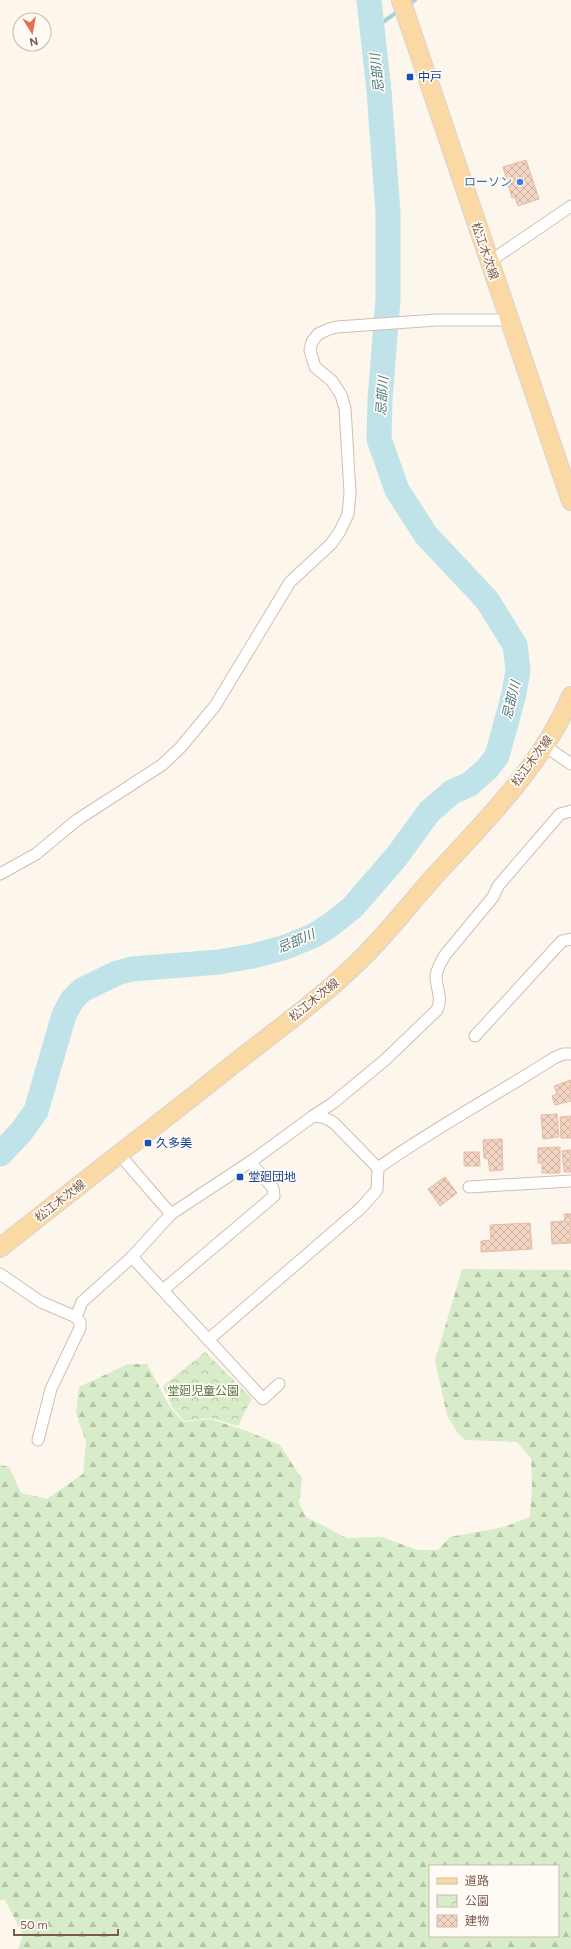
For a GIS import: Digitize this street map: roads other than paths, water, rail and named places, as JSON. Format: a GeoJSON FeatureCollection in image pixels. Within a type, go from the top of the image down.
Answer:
{"type":"FeatureCollection","features":[{"type":"Feature","properties":{"kind":"main road","name":"松江木次線"},"geometry":{"type":"LineString","coordinates":[[401,0],[508,320],[571,501]]}},
{"type":"Feature","properties":{"kind":"main road","name":"松江木次線"},"geometry":{"type":"LineString","coordinates":[[0,1248],[336,983],[362,958],[432,878],[475,833],[545,746],[565,711],[571,696]]}},
{"type":"Feature","properties":{"kind":"street"},"geometry":{"type":"LineString","coordinates":[[489,262],[571,206]]}},
{"type":"Feature","properties":{"kind":"street"},"geometry":{"type":"LineString","coordinates":[[0,874],[36,854],[76,820],[162,765],[180,748],[215,706],[290,582],[331,544],[340,531],[348,514],[350,493],[345,408],[341,395],[332,381],[316,367],[310,350],[312,342],[323,331],[337,327],[437,320],[508,320]]}},
{"type":"Feature","properties":{"kind":"street"},"geometry":{"type":"LineString","coordinates":[[545,746],[571,764]]}},
{"type":"Feature","properties":{"kind":"street"},"geometry":{"type":"LineString","coordinates":[[76,1317],[82,1302],[132,1257],[171,1214],[250,1162],[333,1103],[385,1060],[437,1010],[440,1004],[436,976],[439,965],[445,956],[493,897],[498,886],[560,814],[571,811]]}},
{"type":"Feature","properties":{"kind":"street"},"geometry":{"type":"LineString","coordinates":[[475,1036],[562,941],[571,938]]}},
{"type":"Feature","properties":{"kind":"street"},"geometry":{"type":"LineString","coordinates":[[378,1168],[411,1145],[492,1098],[554,1058],[564,1054],[571,1054]]}},
{"type":"Feature","properties":{"kind":"street"},"geometry":{"type":"LineString","coordinates":[[208,1340],[369,1200],[377,1190],[378,1168],[334,1122],[319,1115],[312,1117]]}},
{"type":"Feature","properties":{"kind":"street"},"geometry":{"type":"LineString","coordinates":[[120,1154],[171,1214]]}},
{"type":"Feature","properties":{"kind":"street"},"geometry":{"type":"LineString","coordinates":[[163,1290],[274,1196],[273,1188],[250,1162]]}},
{"type":"Feature","properties":{"kind":"street"},"geometry":{"type":"LineString","coordinates":[[469,1187],[571,1181]]}},
{"type":"Feature","properties":{"kind":"street"},"geometry":{"type":"LineString","coordinates":[[132,1257],[263,1399],[279,1384]]}},
{"type":"Feature","properties":{"kind":"street"},"geometry":{"type":"LineString","coordinates":[[0,1274],[41,1302],[76,1317],[80,1322],[80,1328],[51,1389],[38,1440]]}},
{"type":"Feature","properties":{"kind":"waterway","name":"忌部川"},"geometry":{"type":"LineString","coordinates":[[0,1154],[21,1132],[36,1111],[64,1015],[72,1000],[82,990],[117,973],[132,969],[219,962],[253,956],[283,948],[313,936],[329,926],[352,908],[397,856],[429,812],[452,792],[470,784],[487,769],[497,756],[514,694],[518,670],[515,645],[487,600],[426,535],[397,490],[379,439],[380,399],[388,299],[388,213],[379,91],[369,0]]}},
{"type":"Feature","properties":{"kind":"waterway"},"geometry":{"type":"LineString","coordinates":[[407,5],[415,0]]}},
{"type":"Feature","properties":{"kind":"waterway"},"geometry":{"type":"LineString","coordinates":[[373,29],[400,10]]}},
{"type":"Feature","properties":{"kind":"place","name":"中戸"},"geometry":{"type":"Point","coordinates":[410,77]}},
{"type":"Feature","properties":{"kind":"place","name":"ローソン"},"geometry":{"type":"Point","coordinates":[520,182]}},
{"type":"Feature","properties":{"kind":"place","name":"久多美"},"geometry":{"type":"Point","coordinates":[148,1143]}},
{"type":"Feature","properties":{"kind":"place","name":"堂廻団地"},"geometry":{"type":"Point","coordinates":[240,1177]}},
{"type":"Feature","properties":{"kind":"park label","name":"堂廻児童公園"},"geometry":{"type":"Point","coordinates":[203,1391]}}]}
